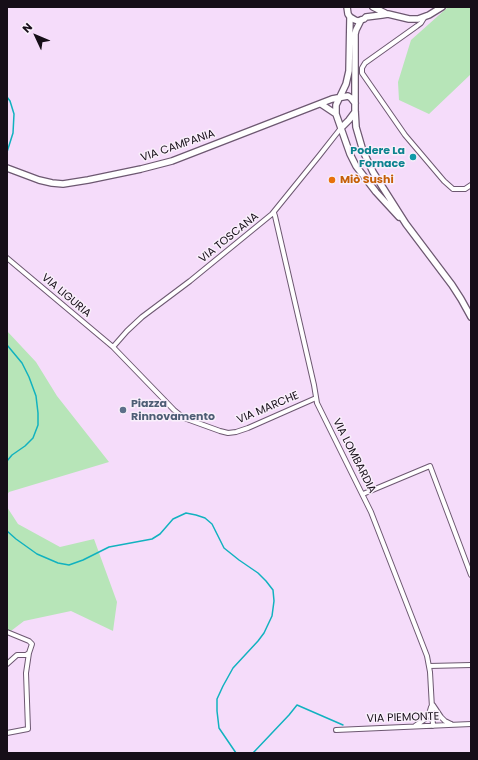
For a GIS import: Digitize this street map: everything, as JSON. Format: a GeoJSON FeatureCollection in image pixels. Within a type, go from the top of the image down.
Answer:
{"type":"FeatureCollection","features":[{"type":"Feature","properties":{"kind":"main road"},"geometry":{"type":"LineString","coordinates":[[347,7],[350,17],[348,74],[346,84],[336,106],[336,114],[351,158],[359,172],[406,224]]}},
{"type":"Feature","properties":{"kind":"main road"},"geometry":{"type":"LineString","coordinates":[[369,7],[369,12],[356,30],[355,34],[355,112],[358,136],[366,158],[382,186],[406,224],[448,279],[471,318]]}},
{"type":"Feature","properties":{"kind":"main road"},"geometry":{"type":"LineString","coordinates":[[373,7],[388,14],[412,19],[424,18],[433,14],[442,7]]}},
{"type":"Feature","properties":{"kind":"main road"},"geometry":{"type":"LineString","coordinates":[[350,17],[355,20],[388,14]]}},
{"type":"Feature","properties":{"kind":"main road"},"geometry":{"type":"LineString","coordinates":[[339,98],[348,96],[355,103]]}},
{"type":"Feature","properties":{"kind":"main road","name":"VIA CAMPANIA"},"geometry":{"type":"LineString","coordinates":[[7,168],[45,182],[60,184],[141,169],[177,159],[321,104],[330,99],[339,98]]}},
{"type":"Feature","properties":{"kind":"main road"},"geometry":{"type":"LineString","coordinates":[[321,104],[336,114]]}},
{"type":"Feature","properties":{"kind":"main road"},"geometry":{"type":"LineString","coordinates":[[341,128],[355,112]]}},
{"type":"Feature","properties":{"kind":"street"},"geometry":{"type":"LineString","coordinates":[[424,18],[420,24],[367,61],[362,68],[362,73],[405,135],[444,181],[453,190],[465,189],[471,185]]}},
{"type":"Feature","properties":{"kind":"street","name":"VIA TOSCANA"},"geometry":{"type":"LineString","coordinates":[[112,347],[142,317],[190,281],[274,213],[341,128]]}},
{"type":"Feature","properties":{"kind":"street","name":"VIA LOMBARDIA"},"geometry":{"type":"LineString","coordinates":[[274,213],[318,405],[363,494],[427,656],[433,726]]}},
{"type":"Feature","properties":{"kind":"street","name":"VIA LIGURIA"},"geometry":{"type":"LineString","coordinates":[[7,258],[112,347]]}},
{"type":"Feature","properties":{"kind":"street","name":"VIA MARCHE"},"geometry":{"type":"LineString","coordinates":[[112,347],[182,417],[216,430],[233,432],[248,428],[316,398]]}},
{"type":"Feature","properties":{"kind":"street"},"geometry":{"type":"LineString","coordinates":[[363,494],[430,466],[471,575]]}},
{"type":"Feature","properties":{"kind":"street"},"geometry":{"type":"LineString","coordinates":[[7,632],[29,641],[32,644],[26,673],[28,729],[7,733]]}},
{"type":"Feature","properties":{"kind":"street"},"geometry":{"type":"LineString","coordinates":[[7,664],[17,655],[26,655],[29,653]]}},
{"type":"Feature","properties":{"kind":"street"},"geometry":{"type":"LineString","coordinates":[[429,666],[471,665]]}},
{"type":"Feature","properties":{"kind":"street","name":"VIA LOMBARDIA"},"geometry":{"type":"LineString","coordinates":[[432,702],[441,717],[453,725]]}},
{"type":"Feature","properties":{"kind":"street","name":"VIA LOMBARDIA"},"geometry":{"type":"LineString","coordinates":[[415,726],[423,721],[429,714],[432,702]]}},
{"type":"Feature","properties":{"kind":"street","name":"VIA PIEMONTE"},"geometry":{"type":"LineString","coordinates":[[336,730],[471,724]]}},
{"type":"Feature","properties":{"kind":"green space"},"geometry":{"type":"Polygon","coordinates":[[[448,7],[471,7],[471,74],[429,114],[399,100],[398,82],[411,40],[448,7]]]}},
{"type":"Feature","properties":{"kind":"green space"},"geometry":{"type":"Polygon","coordinates":[[[7,331],[36,362],[57,396],[109,462],[9,492],[7,495],[7,331]]]}},
{"type":"Feature","properties":{"kind":"green space"},"geometry":{"type":"Polygon","coordinates":[[[7,507],[18,524],[60,547],[94,539],[117,602],[113,631],[71,611],[24,621],[7,634],[7,507]]]}},
{"type":"Feature","properties":{"kind":"waterway"},"geometry":{"type":"LineString","coordinates":[[7,97],[10,101],[14,114],[13,133],[7,152]]}},
{"type":"Feature","properties":{"kind":"waterway"},"geometry":{"type":"LineString","coordinates":[[7,345],[22,363],[29,377],[36,396],[38,413],[38,425],[33,438],[7,461]]}},
{"type":"Feature","properties":{"kind":"waterway"},"geometry":{"type":"LineString","coordinates":[[7,531],[37,554],[58,563],[69,565],[109,547],[152,539],[160,534],[173,519],[186,513],[205,518],[212,524],[224,548],[258,573],[273,590],[274,601],[272,616],[264,633],[233,668],[217,699],[219,728],[236,753]]}},
{"type":"Feature","properties":{"kind":"waterway"},"geometry":{"type":"LineString","coordinates":[[253,753],[297,705],[343,725]]}},
{"type":"Feature","properties":{"kind":"place","name":"Podere La Fornace"},"geometry":{"type":"Point","coordinates":[413,157]}},
{"type":"Feature","properties":{"kind":"place","name":"Miò Sushi"},"geometry":{"type":"Point","coordinates":[332,180]}},
{"type":"Feature","properties":{"kind":"place","name":"Piazza Rinnovamento"},"geometry":{"type":"Point","coordinates":[123,410]}}]}
